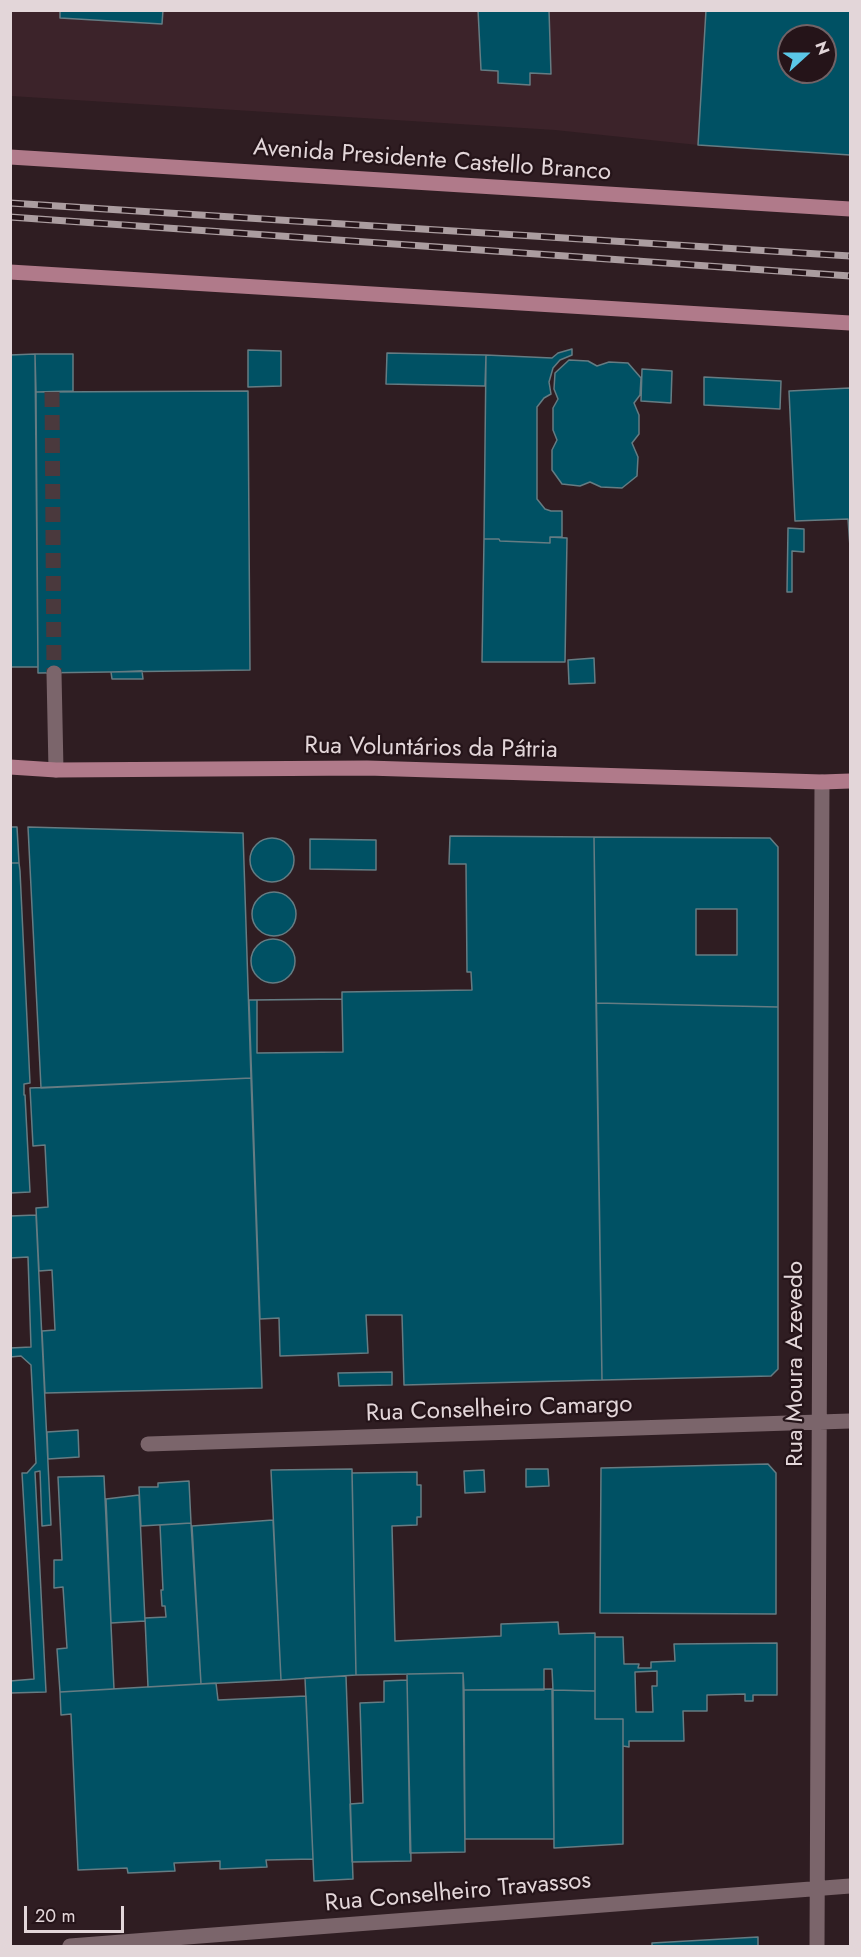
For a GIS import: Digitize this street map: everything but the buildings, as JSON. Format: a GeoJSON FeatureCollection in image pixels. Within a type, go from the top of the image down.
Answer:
{"type":"FeatureCollection","features":[{"type":"Feature","properties":{"kind":"main road","name":"Avenida Presidente Castello Branco"},"geometry":{"type":"LineString","coordinates":[[10,157],[850,209]]}},
{"type":"Feature","properties":{"kind":"main road"},"geometry":{"type":"LineString","coordinates":[[10,272],[850,323]]}},
{"type":"Feature","properties":{"kind":"main road","name":"Rua Voluntários da Pátria"},"geometry":{"type":"LineString","coordinates":[[10,767],[56,770],[367,768],[850,781]]}},
{"type":"Feature","properties":{"kind":"street"},"geometry":{"type":"LineString","coordinates":[[54,673],[56,770]]}},
{"type":"Feature","properties":{"kind":"street","name":"Rua Moura Azevedo"},"geometry":{"type":"LineString","coordinates":[[817,1947],[822,782]]}},
{"type":"Feature","properties":{"kind":"street","name":"Rua Conselheiro Camargo"},"geometry":{"type":"LineString","coordinates":[[148,1444],[850,1422]]}},
{"type":"Feature","properties":{"kind":"street","name":"Rua Conselheiro Travassos"},"geometry":{"type":"LineString","coordinates":[[69,1947],[850,1886]]}},
{"type":"Feature","properties":{"kind":"shaded area"},"geometry":{"type":"Polygon","coordinates":[[[10,11],[850,11],[850,155],[698,145],[555,130],[11,96],[10,11]]]}},
{"type":"Feature","properties":{"kind":"tunnel"},"geometry":{"type":"LineString","coordinates":[[52,392],[54,673]]}},
{"type":"Feature","properties":{"kind":"railway"},"geometry":{"type":"LineString","coordinates":[[10,203],[850,256]]}},
{"type":"Feature","properties":{"kind":"railway"},"geometry":{"type":"LineString","coordinates":[[10,217],[850,276]]}}]}
